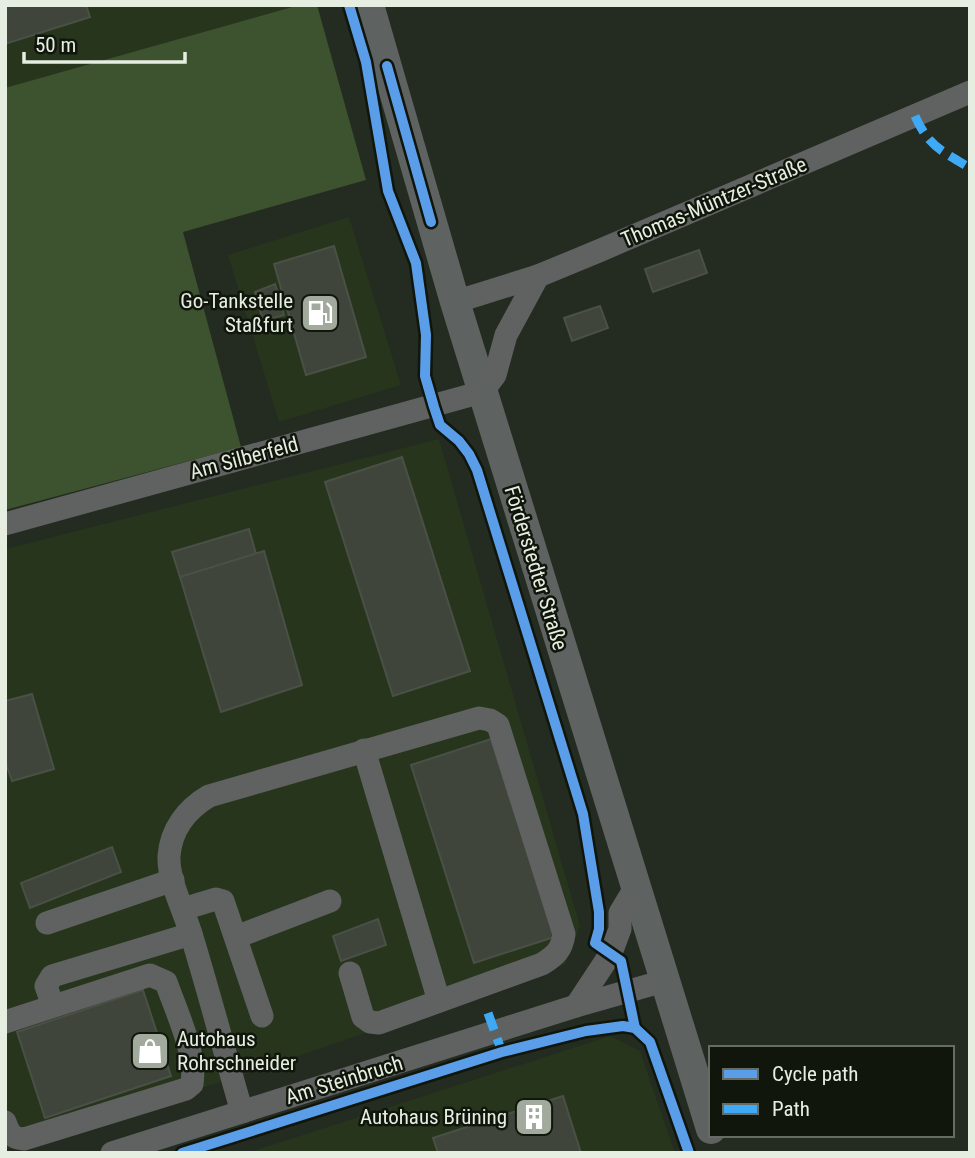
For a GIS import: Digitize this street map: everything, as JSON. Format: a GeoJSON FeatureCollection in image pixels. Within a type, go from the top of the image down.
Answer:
{"type":"FeatureCollection","features":[{"type":"Feature","properties":{"kind":"main road","name":"Förderstedter Straße"},"geometry":{"type":"LineString","coordinates":[[369,5],[454,302],[709,1123]]}},
{"type":"Feature","properties":{"kind":"street","name":"Thomas-Müntzer-Straße"},"geometry":{"type":"LineString","coordinates":[[454,302],[538,276],[802,166],[970,92]]}},
{"type":"Feature","properties":{"kind":"street"},"geometry":{"type":"LineString","coordinates":[[482,392],[495,375],[506,335],[538,276]]}},
{"type":"Feature","properties":{"kind":"street","name":"Am Silberfeld"},"geometry":{"type":"LineString","coordinates":[[5,524],[482,392]]}},
{"type":"Feature","properties":{"kind":"street"},"geometry":{"type":"LineString","coordinates":[[242,1112],[173,880],[169,859],[171,842],[179,824],[195,805],[209,796],[479,718],[490,720],[498,725],[564,934],[562,946],[542,964],[379,1023],[370,1022],[363,1017],[350,973]]}},
{"type":"Feature","properties":{"kind":"street"},"geometry":{"type":"LineString","coordinates":[[364,750],[439,1001]]}},
{"type":"Feature","properties":{"kind":"street"},"geometry":{"type":"LineString","coordinates":[[47,923],[173,880]]}},
{"type":"Feature","properties":{"kind":"street"},"geometry":{"type":"LineString","coordinates":[[576,1006],[611,953],[620,929],[620,913],[635,888]]}},
{"type":"Feature","properties":{"kind":"street"},"geometry":{"type":"LineString","coordinates":[[183,909],[216,900],[223,901],[262,1016]]}},
{"type":"Feature","properties":{"kind":"street"},"geometry":{"type":"LineString","coordinates":[[236,937],[330,901]]}},
{"type":"Feature","properties":{"kind":"street"},"geometry":{"type":"LineString","coordinates":[[53,1006],[46,986],[52,976],[191,934]]}},
{"type":"Feature","properties":{"kind":"street"},"geometry":{"type":"LineString","coordinates":[[5,1021],[150,975],[159,977],[166,982],[188,1043],[194,1076],[192,1084],[186,1089],[24,1139],[15,1139],[9,1133],[5,1122]]}},
{"type":"Feature","properties":{"kind":"street","name":"Am Steinbruch"},"geometry":{"type":"LineString","coordinates":[[112,1153],[576,1006],[664,981]]}},
{"type":"Feature","properties":{"kind":"street"},"geometry":{"type":"LineString","coordinates":[[188,1043],[220,1033]]}},
{"type":"Feature","properties":{"kind":"shaded area"},"geometry":{"type":"Polygon","coordinates":[[[5,5],[299,5],[5,89],[5,5]]]}},
{"type":"Feature","properties":{"kind":"shaded area"},"geometry":{"type":"Polygon","coordinates":[[[299,5],[317,5],[366,180],[183,232],[241,447],[5,510],[5,88],[299,5]]]}},
{"type":"Feature","properties":{"kind":"shaded area"},"geometry":{"type":"Polygon","coordinates":[[[349,217],[401,385],[279,422],[228,255],[349,217]]]}},
{"type":"Feature","properties":{"kind":"shaded area"},"geometry":{"type":"Polygon","coordinates":[[[439,439],[580,926],[565,964],[249,1073],[5,1150],[5,549],[439,439]]]}},
{"type":"Feature","properties":{"kind":"shaded area"},"geometry":{"type":"Polygon","coordinates":[[[610,1036],[640,1051],[675,1153],[247,1153],[610,1036]]]}},
{"type":"Feature","properties":{"kind":"building"},"geometry":{"type":"Polygon","coordinates":[[[5,5],[86,5],[90,17],[5,44],[5,5]]]}},
{"type":"Feature","properties":{"kind":"building"},"geometry":{"type":"Polygon","coordinates":[[[334,246],[366,357],[306,375],[274,264],[334,246]]]}},
{"type":"Feature","properties":{"kind":"building"},"geometry":{"type":"Polygon","coordinates":[[[699,250],[707,273],[653,292],[645,269],[699,250]]]}},
{"type":"Feature","properties":{"kind":"building"},"geometry":{"type":"Polygon","coordinates":[[[275,284],[284,315],[263,321],[255,292],[275,284]]]}},
{"type":"Feature","properties":{"kind":"building"},"geometry":{"type":"Polygon","coordinates":[[[600,306],[608,328],[572,341],[564,318],[600,306]]]}},
{"type":"Feature","properties":{"kind":"building"},"geometry":{"type":"Polygon","coordinates":[[[402,457],[470,671],[393,696],[325,482],[402,457]]]}},
{"type":"Feature","properties":{"kind":"building"},"geometry":{"type":"Polygon","coordinates":[[[249,529],[256,554],[180,577],[172,552],[249,529]]]}},
{"type":"Feature","properties":{"kind":"building"},"geometry":{"type":"Polygon","coordinates":[[[264,551],[302,685],[221,712],[180,577],[264,551]]]}},
{"type":"Feature","properties":{"kind":"building"},"geometry":{"type":"Polygon","coordinates":[[[32,694],[54,769],[12,781],[5,761],[5,701],[32,694]]]}},
{"type":"Feature","properties":{"kind":"building"},"geometry":{"type":"Polygon","coordinates":[[[491,739],[554,937],[474,963],[411,765],[491,739]]]}},
{"type":"Feature","properties":{"kind":"building"},"geometry":{"type":"Polygon","coordinates":[[[112,847],[121,872],[30,908],[21,883],[112,847]]]}},
{"type":"Feature","properties":{"kind":"building"},"geometry":{"type":"Polygon","coordinates":[[[378,919],[386,945],[341,961],[333,936],[378,919]]]}},
{"type":"Feature","properties":{"kind":"building"},"geometry":{"type":"Polygon","coordinates":[[[143,990],[171,1076],[45,1118],[17,1032],[143,990]]]}},
{"type":"Feature","properties":{"kind":"building","name":"Autohaus Brüning"},"geometry":{"type":"Polygon","coordinates":[[[563,1096],[581,1153],[438,1153],[433,1138],[563,1096]]]}},
{"type":"Feature","properties":{"kind":"marked path"},"geometry":{"type":"LineString","coordinates":[[915,116],[931,142],[970,168]]}},
{"type":"Feature","properties":{"kind":"marked path"},"geometry":{"type":"LineString","coordinates":[[488,1013],[502,1052]]}},
{"type":"Feature","properties":{"kind":"cycle path"},"geometry":{"type":"LineString","coordinates":[[349,5],[366,62],[388,191],[416,263],[426,335],[425,376],[440,425],[459,441],[477,470],[583,814],[599,912],[599,929],[595,943],[621,961],[635,1028]]}},
{"type":"Feature","properties":{"kind":"cycle path"},"geometry":{"type":"LineString","coordinates":[[387,66],[431,222]]}},
{"type":"Feature","properties":{"kind":"cycle path"},"geometry":{"type":"LineString","coordinates":[[182,1153],[502,1052],[586,1031],[623,1026],[635,1028],[650,1042],[689,1153]]}},
{"type":"Feature","properties":{"kind":"place","name":"Go-Tankstelle Staßfurt"},"geometry":{"type":"Point","coordinates":[320,313]}},
{"type":"Feature","properties":{"kind":"place","name":"Autohaus Rohrschneider"},"geometry":{"type":"Point","coordinates":[150,1051]}},
{"type":"Feature","properties":{"kind":"place","name":"Autohaus Brüning"},"geometry":{"type":"Point","coordinates":[534,1117]}}]}
